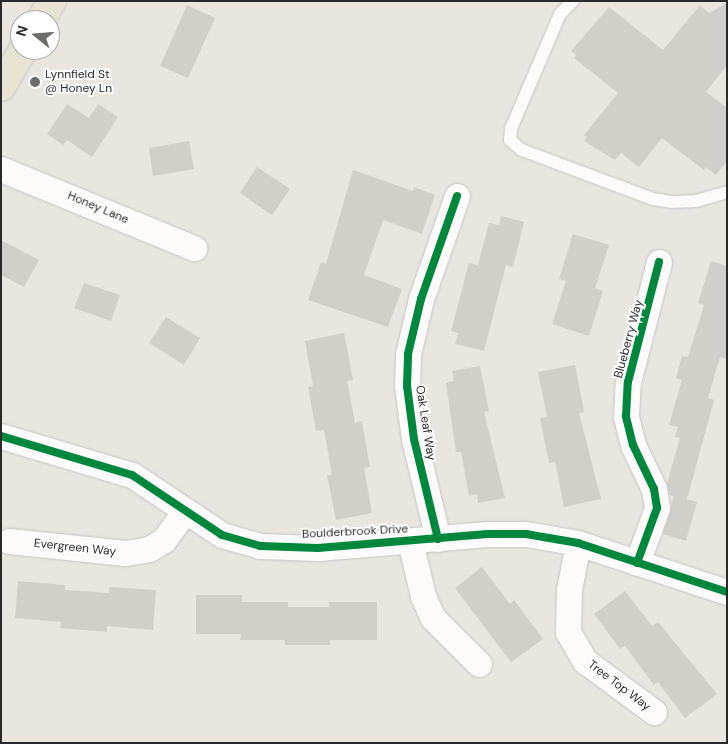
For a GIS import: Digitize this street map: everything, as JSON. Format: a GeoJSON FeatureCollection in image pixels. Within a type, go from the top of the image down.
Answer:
{"type":"FeatureCollection","features":[{"type":"Feature","properties":{"kind":"main road"},"geometry":{"type":"LineString","coordinates":[[1,87],[16,60]]}},
{"type":"Feature","properties":{"kind":"street","name":"Honey Lane"},"geometry":{"type":"LineString","coordinates":[[1,169],[194,248]]}},
{"type":"Feature","properties":{"kind":"street","name":"Oak Leaf Way"},"geometry":{"type":"LineString","coordinates":[[438,539],[414,439],[408,386],[408,354],[421,299],[457,196]]}},
{"type":"Feature","properties":{"kind":"street","name":"Blueberry Way"},"geometry":{"type":"LineString","coordinates":[[638,563],[657,508],[654,490],[633,445],[626,416],[628,382],[659,262]]}},
{"type":"Feature","properties":{"kind":"street","name":"Boulderbrook Drive"},"geometry":{"type":"LineString","coordinates":[[1,436],[132,475],[222,535],[260,546],[318,548],[487,534],[526,534],[578,543],[727,592]]}},
{"type":"Feature","properties":{"kind":"street","name":"Evergreen Way"},"geometry":{"type":"LineString","coordinates":[[9,541],[125,554],[149,549],[164,540],[185,511]]}},
{"type":"Feature","properties":{"kind":"street"},"geometry":{"type":"LineString","coordinates":[[410,541],[423,596],[433,618],[479,664]]}},
{"type":"Feature","properties":{"kind":"street","name":"Tree Top Way"},"geometry":{"type":"LineString","coordinates":[[578,543],[569,590],[568,632],[585,661],[654,712]]}},
{"type":"Feature","properties":{"kind":"lane"},"geometry":{"type":"LineString","coordinates":[[573,1],[560,14],[511,129],[510,140],[522,150],[653,198],[671,202],[696,201],[727,192]]}},
{"type":"Feature","properties":{"kind":"building"},"geometry":{"type":"Polygon","coordinates":[[[727,3],[727,65],[706,92],[727,108],[727,161],[716,175],[706,167],[704,170],[662,138],[639,167],[621,153],[615,160],[584,141],[587,137],[584,135],[618,93],[574,58],[576,55],[571,51],[609,7],[663,50],[700,5],[709,13],[727,3]]]}},
{"type":"Feature","properties":{"kind":"building"},"geometry":{"type":"Polygon","coordinates":[[[187,5],[215,18],[188,78],[160,66],[187,5]]]}},
{"type":"Feature","properties":{"kind":"building"},"geometry":{"type":"Polygon","coordinates":[[[67,104],[89,118],[98,104],[118,117],[92,157],[67,140],[63,145],[47,134],[67,104]]]}},
{"type":"Feature","properties":{"kind":"building"},"geometry":{"type":"Polygon","coordinates":[[[189,141],[194,169],[153,176],[149,148],[189,141]]]}},
{"type":"Feature","properties":{"kind":"building"},"geometry":{"type":"Polygon","coordinates":[[[257,167],[290,189],[272,215],[240,193],[257,167]]]}},
{"type":"Feature","properties":{"kind":"building"},"geometry":{"type":"Polygon","coordinates":[[[353,170],[413,191],[414,187],[435,195],[422,234],[383,220],[364,275],[402,289],[388,327],[308,300],[321,262],[326,264],[353,170]]]}},
{"type":"Feature","properties":{"kind":"building"},"geometry":{"type":"Polygon","coordinates":[[[501,216],[524,222],[513,267],[506,265],[484,351],[455,344],[458,333],[451,331],[469,263],[478,265],[489,223],[499,225],[501,216]]]}},
{"type":"Feature","properties":{"kind":"building"},"geometry":{"type":"Polygon","coordinates":[[[573,234],[609,245],[595,288],[603,291],[589,336],[552,324],[566,281],[559,279],[573,234]]]}},
{"type":"Feature","properties":{"kind":"building"},"geometry":{"type":"Polygon","coordinates":[[[1,240],[39,260],[24,287],[1,275],[1,240]]]}},
{"type":"Feature","properties":{"kind":"building"},"geometry":{"type":"Polygon","coordinates":[[[711,261],[727,266],[727,359],[720,357],[708,398],[714,400],[687,499],[697,502],[686,541],[663,534],[674,496],[669,495],[667,483],[680,438],[675,437],[678,427],[669,425],[682,380],[676,378],[682,356],[688,357],[704,305],[698,303],[711,261]]]}},
{"type":"Feature","properties":{"kind":"building"},"geometry":{"type":"Polygon","coordinates":[[[84,283],[120,295],[111,321],[74,308],[84,283]]]}},
{"type":"Feature","properties":{"kind":"building"},"geometry":{"type":"Polygon","coordinates":[[[166,317],[200,338],[184,365],[149,343],[166,317]]]}},
{"type":"Feature","properties":{"kind":"building"},"geometry":{"type":"Polygon","coordinates":[[[344,333],[353,380],[347,381],[355,423],[362,421],[370,467],[364,468],[372,513],[336,520],[327,475],[332,475],[324,430],[316,431],[308,387],[313,386],[305,341],[344,333]]]}},
{"type":"Feature","properties":{"kind":"building"},"geometry":{"type":"Polygon","coordinates":[[[575,365],[584,412],[579,413],[601,499],[564,507],[555,462],[549,463],[540,418],[547,417],[538,372],[575,365]]]}},
{"type":"Feature","properties":{"kind":"building"},"geometry":{"type":"Polygon","coordinates":[[[480,366],[489,411],[484,412],[505,498],[478,503],[477,494],[469,496],[461,452],[456,452],[446,383],[454,381],[452,371],[480,366]]]}},
{"type":"Feature","properties":{"kind":"building"},"geometry":{"type":"Polygon","coordinates":[[[482,567],[510,604],[514,600],[543,639],[511,662],[455,588],[482,567]]]}},
{"type":"Feature","properties":{"kind":"building"},"geometry":{"type":"Polygon","coordinates":[[[18,581],[65,585],[65,590],[109,593],[109,587],[156,590],[153,630],[107,626],[107,632],[60,628],[61,622],[15,618],[18,581]]]}},
{"type":"Feature","properties":{"kind":"building"},"geometry":{"type":"Polygon","coordinates":[[[625,591],[652,626],[658,622],[717,694],[685,718],[658,682],[654,685],[625,646],[620,649],[594,614],[625,591]]]}},
{"type":"Feature","properties":{"kind":"building"},"geometry":{"type":"Polygon","coordinates":[[[196,595],[242,595],[242,602],[288,602],[288,607],[329,607],[329,602],[377,602],[377,640],[330,640],[330,645],[285,645],[285,640],[240,640],[241,634],[196,634],[196,595]]]}},
{"type":"Feature","properties":{"kind":"cycle path"},"geometry":{"type":"LineString","coordinates":[[438,539],[414,439],[407,386],[408,354],[421,299],[457,196]]}},
{"type":"Feature","properties":{"kind":"cycle path"},"geometry":{"type":"LineString","coordinates":[[637,563],[657,508],[654,489],[633,445],[626,416],[628,382],[659,262]]}},
{"type":"Feature","properties":{"kind":"cycle path"},"geometry":{"type":"LineString","coordinates":[[1,436],[132,475],[222,535],[260,546],[318,548],[487,534],[526,534],[578,543],[727,592]]}},
{"type":"Feature","properties":{"kind":"place","name":"Lynnfield St @ Honey Ln"},"geometry":{"type":"Point","coordinates":[35,82]}}]}
